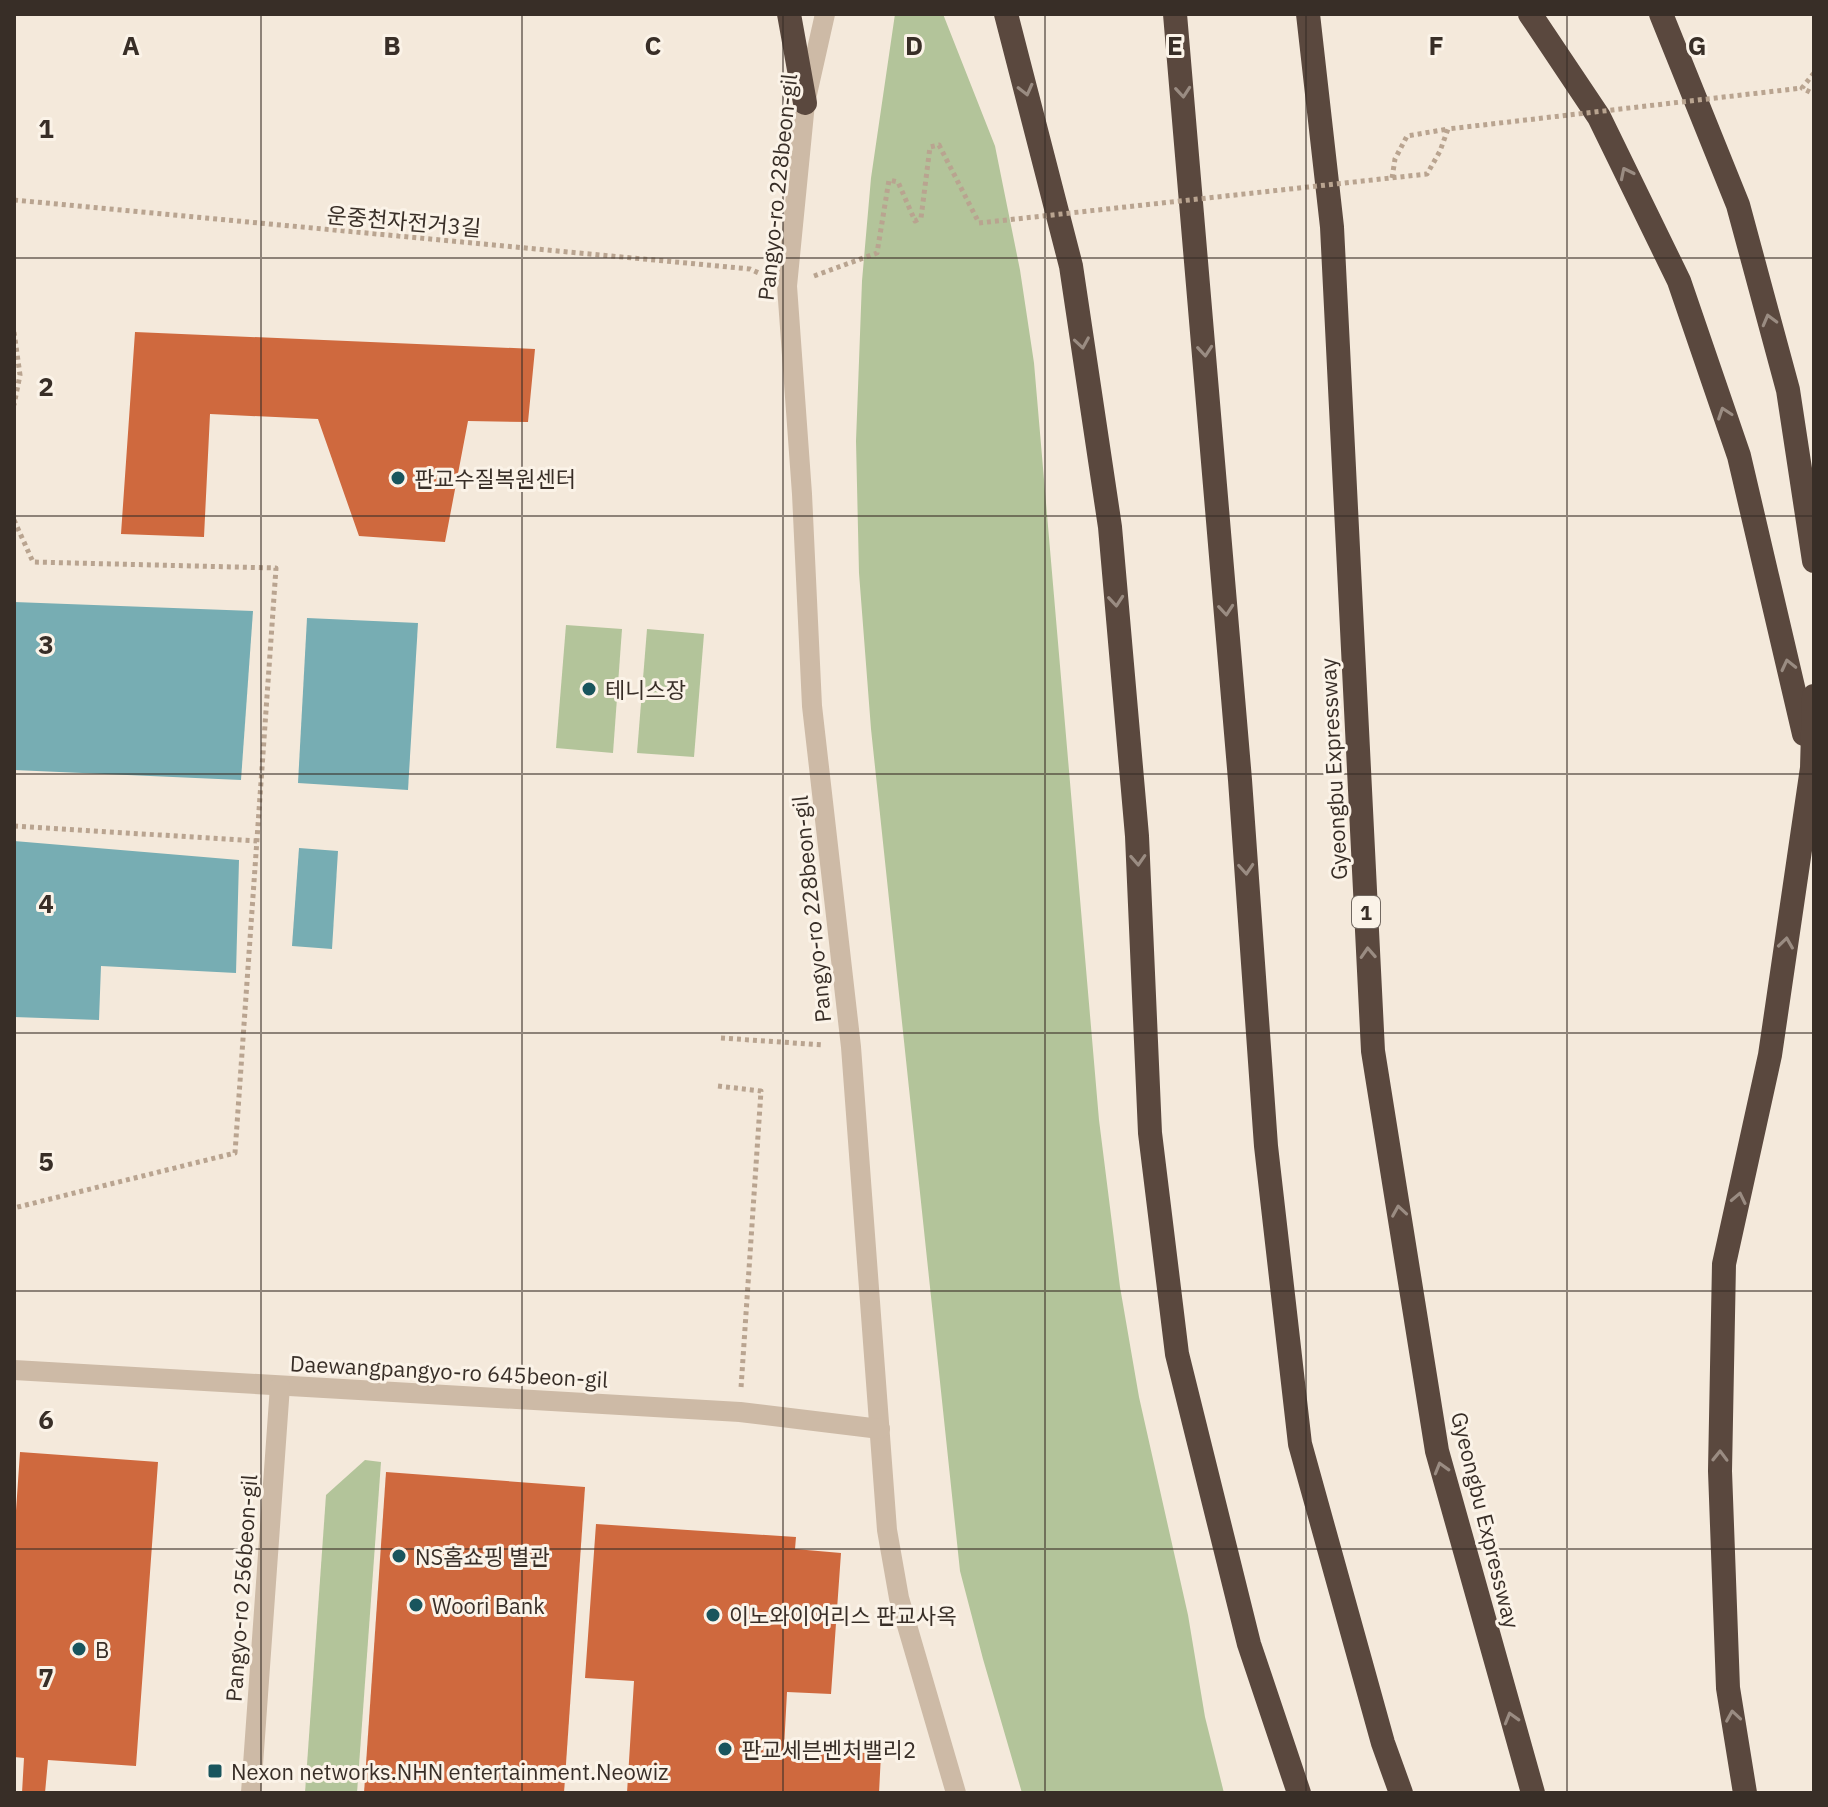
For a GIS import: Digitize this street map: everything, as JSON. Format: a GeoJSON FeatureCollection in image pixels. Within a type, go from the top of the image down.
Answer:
{"type":"FeatureCollection","features":[{"type":"Feature","properties":{"kind":"highway"},"geometry":{"type":"LineString","coordinates":[[789,14],[805,103]]}},
{"type":"Feature","properties":{"kind":"highway"},"geometry":{"type":"LineString","coordinates":[[1006,14],[1071,266],[1110,527],[1137,836],[1150,1133],[1177,1354],[1249,1644],[1299,1793]]}},
{"type":"Feature","properties":{"kind":"highway"},"geometry":{"type":"LineString","coordinates":[[1175,14],[1238,764],[1266,1146],[1300,1444],[1383,1743],[1401,1793]]}},
{"type":"Feature","properties":{"kind":"highway","name":"Gyeongbu Expressway"},"geometry":{"type":"LineString","coordinates":[[1308,14],[1332,227],[1373,1051],[1437,1451],[1533,1793]]}},
{"type":"Feature","properties":{"kind":"highway"},"geometry":{"type":"LineString","coordinates":[[1530,14],[1599,117],[1679,281],[1739,456],[1812,768]]}},
{"type":"Feature","properties":{"kind":"highway"},"geometry":{"type":"LineString","coordinates":[[1661,14],[1738,205],[1788,390],[1814,561]]}},
{"type":"Feature","properties":{"kind":"highway"},"geometry":{"type":"LineString","coordinates":[[1745,1793],[1728,1688],[1720,1471],[1724,1264],[1770,1055],[1812,768],[1814,696]]}},
{"type":"Feature","properties":{"kind":"street","name":"Pangyo-ro 228beon-gil"},"geometry":{"type":"LineString","coordinates":[[825,14],[805,103],[787,286],[802,494],[812,706],[851,1047],[887,1530],[899,1598],[956,1793]]}},
{"type":"Feature","properties":{"kind":"street","name":"Daewangpangyo-ro 645beon-gil"},"geometry":{"type":"LineString","coordinates":[[14,1370],[740,1412],[880,1429]]}},
{"type":"Feature","properties":{"kind":"street","name":"Pangyo-ro 256beon-gil"},"geometry":{"type":"LineString","coordinates":[[251,1793],[280,1386]]}},
{"type":"Feature","properties":{"kind":"path"},"geometry":{"type":"LineString","coordinates":[[1802,88],[1814,73]]}},
{"type":"Feature","properties":{"kind":"path"},"geometry":{"type":"LineString","coordinates":[[1392,178],[1395,159],[1407,136],[1802,88],[1814,94]]}},
{"type":"Feature","properties":{"kind":"path"},"geometry":{"type":"LineString","coordinates":[[787,286],[877,253],[889,180],[898,182],[915,221],[921,218],[930,147],[939,145],[979,223],[1427,174],[1448,129]]}},
{"type":"Feature","properties":{"kind":"path","name":"운중천자전거3길"},"geometry":{"type":"LineString","coordinates":[[14,200],[750,269],[787,286]]}},
{"type":"Feature","properties":{"kind":"path"},"geometry":{"type":"LineString","coordinates":[[14,332],[20,375],[14,405]]}},
{"type":"Feature","properties":{"kind":"path"},"geometry":{"type":"LineString","coordinates":[[14,520],[33,562],[276,568],[235,1153],[14,1208]]}},
{"type":"Feature","properties":{"kind":"path"},"geometry":{"type":"LineString","coordinates":[[14,826],[257,841]]}},
{"type":"Feature","properties":{"kind":"path"},"geometry":{"type":"LineString","coordinates":[[721,1038],[851,1047]]}},
{"type":"Feature","properties":{"kind":"path"},"geometry":{"type":"LineString","coordinates":[[718,1086],[761,1091],[740,1412]]}},
{"type":"Feature","properties":{"kind":"green space"},"geometry":{"type":"Polygon","coordinates":[[[895,14],[943,14],[995,146],[1020,270],[1034,363],[1099,1120],[1120,1287],[1139,1397],[1188,1615],[1205,1717],[1224,1793],[1022,1793],[960,1571],[871,729],[859,573],[856,441],[862,281],[871,178],[895,14]]]}},
{"type":"Feature","properties":{"kind":"green space","name":"테니스장"},"geometry":{"type":"Polygon","coordinates":[[[566,625],[622,629],[613,753],[556,748],[566,625]]]}},
{"type":"Feature","properties":{"kind":"green space","name":"테니스장"},"geometry":{"type":"Polygon","coordinates":[[[647,629],[704,634],[694,757],[637,753],[647,629]]]}},
{"type":"Feature","properties":{"kind":"green space"},"geometry":{"type":"Polygon","coordinates":[[[365,1460],[381,1462],[357,1793],[305,1793],[326,1495],[365,1460]]]}},
{"type":"Feature","properties":{"kind":"water"},"geometry":{"type":"Polygon","coordinates":[[[14,602],[253,611],[241,780],[14,770],[14,602]]]}},
{"type":"Feature","properties":{"kind":"water"},"geometry":{"type":"Polygon","coordinates":[[[307,618],[418,623],[408,790],[298,783],[307,618]]]}},
{"type":"Feature","properties":{"kind":"water"},"geometry":{"type":"Polygon","coordinates":[[[14,841],[239,860],[236,973],[101,966],[99,1020],[14,1017],[14,841]]]}},
{"type":"Feature","properties":{"kind":"water"},"geometry":{"type":"Polygon","coordinates":[[[299,848],[338,851],[332,949],[292,946],[299,848]]]}},
{"type":"Feature","properties":{"kind":"building","name":"판교수질복원센터"},"geometry":{"type":"Polygon","coordinates":[[[135,332],[535,349],[528,422],[468,421],[445,542],[359,536],[318,419],[210,414],[204,537],[121,534],[135,332]]]}},
{"type":"Feature","properties":{"kind":"building","name":"B"},"geometry":{"type":"Polygon","coordinates":[[[20,1452],[158,1462],[136,1766],[48,1760],[45,1793],[22,1793],[24,1758],[14,1757],[14,1540],[20,1452]]]}},
{"type":"Feature","properties":{"kind":"building"},"geometry":{"type":"Polygon","coordinates":[[[386,1472],[585,1487],[564,1793],[364,1793],[386,1472]]]}},
{"type":"Feature","properties":{"kind":"building","name":"이노와이어리스 판교사옥"},"geometry":{"type":"Polygon","coordinates":[[[596,1524],[796,1537],[795,1549],[841,1553],[831,1694],[787,1692],[784,1748],[881,1754],[879,1793],[627,1793],[634,1681],[585,1678],[596,1524]]]}},
{"type":"Feature","properties":{"kind":"place","name":"판교수질복원센터"},"geometry":{"type":"Point","coordinates":[398,478]}},
{"type":"Feature","properties":{"kind":"place","name":"테니스장"},"geometry":{"type":"Point","coordinates":[589,689]}},
{"type":"Feature","properties":{"kind":"place","name":"NS홈쇼핑 별관"},"geometry":{"type":"Point","coordinates":[399,1556]}},
{"type":"Feature","properties":{"kind":"place","name":"Woori Bank"},"geometry":{"type":"Point","coordinates":[416,1605]}},
{"type":"Feature","properties":{"kind":"place","name":"이노와이어리스 판교사옥"},"geometry":{"type":"Point","coordinates":[713,1615]}},
{"type":"Feature","properties":{"kind":"place","name":"B"},"geometry":{"type":"Point","coordinates":[79,1649]}},
{"type":"Feature","properties":{"kind":"place","name":"판교세븐벤처밸리2"},"geometry":{"type":"Point","coordinates":[725,1749]}},
{"type":"Feature","properties":{"kind":"place","name":"Nexon networks.NHN entertainment.Neowiz"},"geometry":{"type":"Point","coordinates":[215,1771]}}]}
